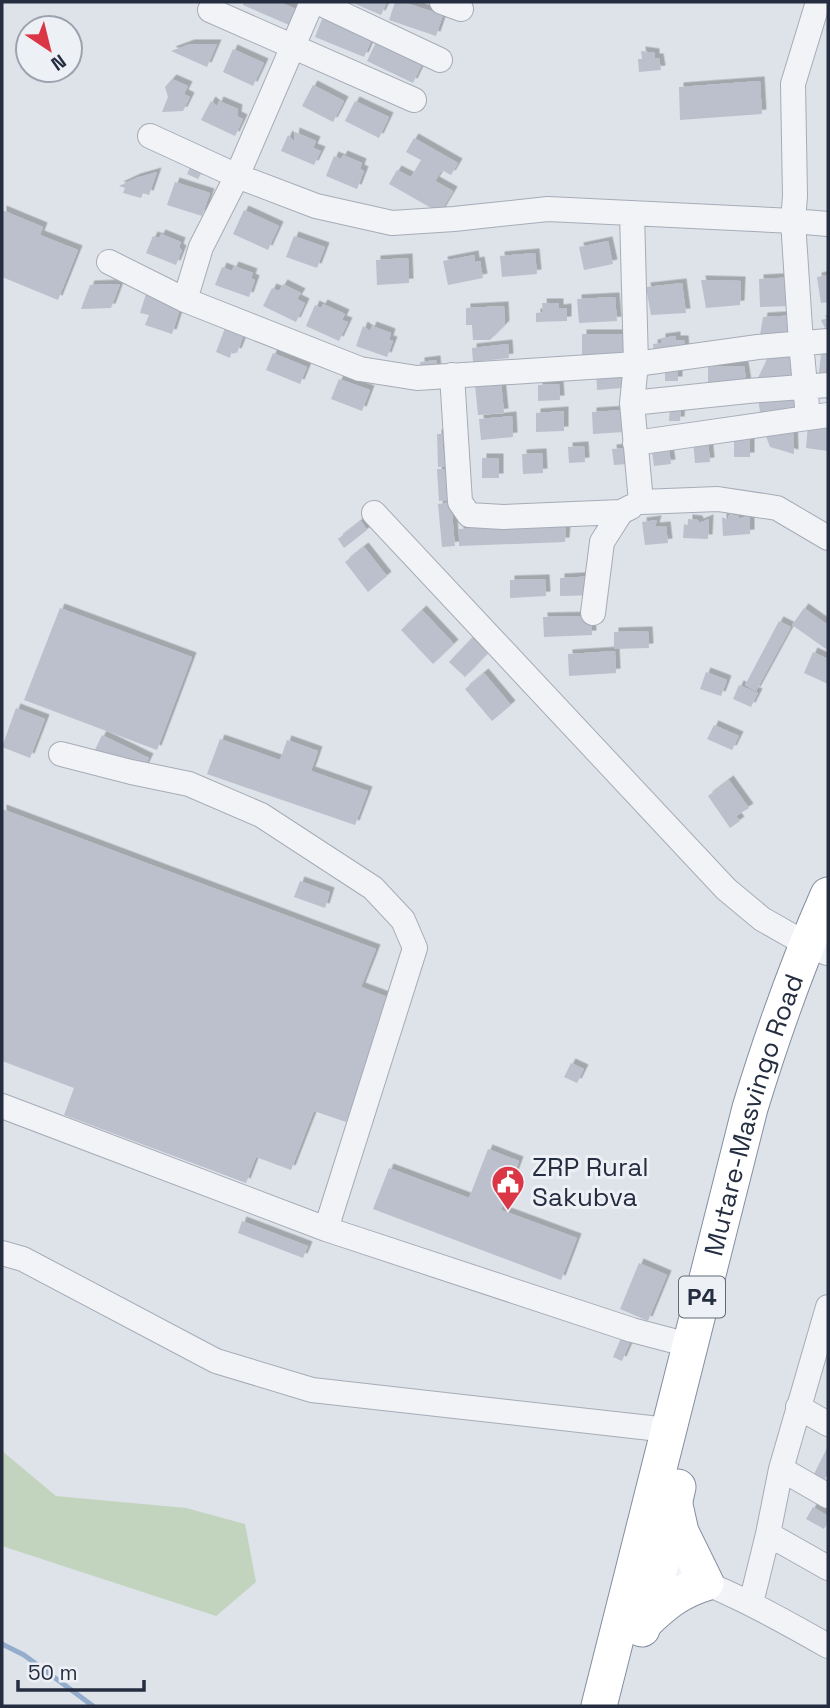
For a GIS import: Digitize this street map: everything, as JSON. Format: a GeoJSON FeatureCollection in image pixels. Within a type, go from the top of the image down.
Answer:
{"type":"FeatureCollection","features":[{"type":"Feature","properties":{"kind":"highway","name":"Mutare-Masvingo Road"},"geometry":{"type":"LineString","coordinates":[[599,1706],[625,1607],[674,1502],[771,1119],[806,1009],[821,949],[828,895]]}},
{"type":"Feature","properties":{"kind":"highway","name":"Mutare-Masvingo Road"},"geometry":{"type":"LineString","coordinates":[[621,1706],[644,1623],[647,1563],[668,1430],[750,1108],[769,1046],[821,949]]}},
{"type":"Feature","properties":{"kind":"highway"},"geometry":{"type":"LineString","coordinates":[[644,1623],[672,1598],[689,1588],[706,1584],[681,1532],[674,1502]]}},
{"type":"Feature","properties":{"kind":"street"},"geometry":{"type":"LineString","coordinates":[[185,300],[201,247],[237,176],[314,2],[440,60]]}},
{"type":"Feature","properties":{"kind":"street"},"geometry":{"type":"LineString","coordinates":[[635,443],[818,416],[817,386],[801,343],[793,221],[793,84],[818,2]]}},
{"type":"Feature","properties":{"kind":"street"},"geometry":{"type":"LineString","coordinates":[[209,10],[414,100]]}},
{"type":"Feature","properties":{"kind":"street"},"geometry":{"type":"LineString","coordinates":[[150,136],[237,176],[316,206],[392,223],[548,209],[828,224]]}},
{"type":"Feature","properties":{"kind":"street"},"geometry":{"type":"LineString","coordinates":[[593,612],[603,542],[631,507],[635,443],[632,403],[635,364],[632,213]]}},
{"type":"Feature","properties":{"kind":"street"},"geometry":{"type":"LineString","coordinates":[[108,262],[185,300],[360,369],[418,378],[635,364],[758,347],[828,341]]}},
{"type":"Feature","properties":{"kind":"street"},"geometry":{"type":"LineString","coordinates":[[452,375],[460,502],[469,515],[503,517],[719,499],[777,508],[828,538]]}},
{"type":"Feature","properties":{"kind":"street"},"geometry":{"type":"LineString","coordinates":[[632,403],[817,386]]}},
{"type":"Feature","properties":{"kind":"street"},"geometry":{"type":"LineString","coordinates":[[374,513],[726,889],[762,919],[821,949]]}},
{"type":"Feature","properties":{"kind":"street"},"geometry":{"type":"LineString","coordinates":[[61,754],[189,784],[261,815],[373,888],[403,920],[415,948],[326,1229]]}},
{"type":"Feature","properties":{"kind":"street"},"geometry":{"type":"LineString","coordinates":[[2,1106],[326,1229],[632,1329],[690,1345]]}},
{"type":"Feature","properties":{"kind":"street"},"geometry":{"type":"LineString","coordinates":[[2,1253],[23,1259],[216,1362],[312,1390],[668,1430]]}},
{"type":"Feature","properties":{"kind":"street"},"geometry":{"type":"LineString","coordinates":[[751,1603],[798,1407],[823,1345],[828,1307]]}},
{"type":"Feature","properties":{"kind":"street"},"geometry":{"type":"LineString","coordinates":[[798,1407],[828,1424]]}},
{"type":"Feature","properties":{"kind":"street"},"geometry":{"type":"LineString","coordinates":[[781,1469],[828,1496]]}},
{"type":"Feature","properties":{"kind":"street"},"geometry":{"type":"LineString","coordinates":[[768,1534],[828,1567]]}},
{"type":"Feature","properties":{"kind":"street"},"geometry":{"type":"LineString","coordinates":[[647,1563],[751,1603],[828,1646]]}},
{"type":"Feature","properties":{"kind":"green space"},"geometry":{"type":"Polygon","coordinates":[[[2,1451],[56,1496],[186,1508],[245,1524],[256,1582],[216,1616],[2,1546],[2,1451]]]}},
{"type":"Feature","properties":{"kind":"building"},"geometry":{"type":"Polygon","coordinates":[[[244,2],[279,2],[296,9],[289,25],[243,5],[244,2]]]}},
{"type":"Feature","properties":{"kind":"building"},"geometry":{"type":"Polygon","coordinates":[[[351,2],[387,2],[381,15],[351,2]]]}},
{"type":"Feature","properties":{"kind":"building"},"geometry":{"type":"Polygon","coordinates":[[[395,2],[443,15],[436,36],[389,20],[395,2]]]}},
{"type":"Feature","properties":{"kind":"building"},"geometry":{"type":"Polygon","coordinates":[[[322,19],[372,39],[364,57],[315,37],[322,19]]]}},
{"type":"Feature","properties":{"kind":"building"},"geometry":{"type":"Polygon","coordinates":[[[377,40],[423,62],[413,83],[367,61],[377,40]]]}},
{"type":"Feature","properties":{"kind":"building"},"geometry":{"type":"Polygon","coordinates":[[[190,44],[217,44],[207,67],[171,51],[190,44]]]}},
{"type":"Feature","properties":{"kind":"building"},"geometry":{"type":"Polygon","coordinates":[[[233,49],[264,63],[253,86],[223,72],[233,49]]]}},
{"type":"Feature","properties":{"kind":"building"},"geometry":{"type":"Polygon","coordinates":[[[641,51],[655,53],[655,58],[659,58],[661,70],[639,72],[638,59],[642,59],[641,51]]]}},
{"type":"Feature","properties":{"kind":"building"},"geometry":{"type":"Polygon","coordinates":[[[172,79],[188,86],[184,94],[190,97],[183,111],[162,112],[168,97],[165,87],[172,79]]]}},
{"type":"Feature","properties":{"kind":"building"},"geometry":{"type":"Polygon","coordinates":[[[760,81],[762,114],[680,120],[679,87],[760,81]]]}},
{"type":"Feature","properties":{"kind":"building"},"geometry":{"type":"Polygon","coordinates":[[[313,85],[344,101],[333,122],[302,106],[313,85]]]}},
{"type":"Feature","properties":{"kind":"building"},"geometry":{"type":"Polygon","coordinates":[[[211,101],[217,106],[219,101],[238,109],[237,116],[243,119],[235,136],[201,120],[211,101]]]}},
{"type":"Feature","properties":{"kind":"building"},"geometry":{"type":"Polygon","coordinates":[[[355,101],[389,117],[379,138],[345,121],[355,101]]]}},
{"type":"Feature","properties":{"kind":"building"},"geometry":{"type":"Polygon","coordinates":[[[295,132],[316,141],[313,148],[321,151],[314,165],[281,151],[288,135],[294,141],[295,132]]]}},
{"type":"Feature","properties":{"kind":"building"},"geometry":{"type":"Polygon","coordinates":[[[414,138],[458,163],[451,175],[442,170],[435,181],[453,191],[440,213],[389,184],[397,170],[411,177],[421,160],[406,152],[414,138]]]}},
{"type":"Feature","properties":{"kind":"building"},"geometry":{"type":"Polygon","coordinates":[[[343,155],[362,163],[360,169],[364,171],[357,189],[326,176],[334,156],[341,159],[343,155]]]}},
{"type":"Feature","properties":{"kind":"building"},"geometry":{"type":"Polygon","coordinates":[[[191,165],[203,170],[198,179],[187,174],[191,165]]]}},
{"type":"Feature","properties":{"kind":"building"},"geometry":{"type":"Polygon","coordinates":[[[157,172],[149,195],[143,193],[141,198],[123,193],[125,188],[119,186],[136,178],[157,172]]]}},
{"type":"Feature","properties":{"kind":"building"},"geometry":{"type":"Polygon","coordinates":[[[175,182],[210,193],[202,216],[167,205],[175,182]]]}},
{"type":"Feature","properties":{"kind":"building"},"geometry":{"type":"Polygon","coordinates":[[[2,210],[43,227],[40,235],[78,250],[58,300],[2,277],[2,210]]]}},
{"type":"Feature","properties":{"kind":"building"},"geometry":{"type":"Polygon","coordinates":[[[244,210],[279,226],[268,250],[233,234],[244,210]]]}},
{"type":"Feature","properties":{"kind":"building"},"geometry":{"type":"Polygon","coordinates":[[[161,234],[181,242],[179,248],[182,250],[176,265],[146,253],[153,236],[159,238],[161,234]]]}},
{"type":"Feature","properties":{"kind":"building"},"geometry":{"type":"Polygon","coordinates":[[[294,236],[325,247],[317,268],[286,257],[294,236]]]}},
{"type":"Feature","properties":{"kind":"building"},"geometry":{"type":"Polygon","coordinates":[[[608,241],[613,264],[584,270],[579,247],[608,241]]]}},
{"type":"Feature","properties":{"kind":"building"},"geometry":{"type":"Polygon","coordinates":[[[535,253],[537,274],[502,277],[500,256],[535,253]]]}},
{"type":"Feature","properties":{"kind":"building"},"geometry":{"type":"Polygon","coordinates":[[[474,255],[475,262],[480,261],[483,278],[448,285],[443,261],[474,255]]]}},
{"type":"Feature","properties":{"kind":"building"},"geometry":{"type":"Polygon","coordinates":[[[408,258],[409,283],[377,285],[376,260],[408,258]]]}},
{"type":"Feature","properties":{"kind":"building"},"geometry":{"type":"Polygon","coordinates":[[[234,266],[253,273],[251,278],[255,280],[249,297],[215,285],[222,267],[232,271],[234,266]]]}},
{"type":"Feature","properties":{"kind":"building"},"geometry":{"type":"Polygon","coordinates":[[[828,275],[828,302],[821,303],[817,277],[828,275]]]}},
{"type":"Feature","properties":{"kind":"building"},"geometry":{"type":"Polygon","coordinates":[[[797,277],[792,306],[760,307],[759,279],[797,277]]]}},
{"type":"Feature","properties":{"kind":"building"},"geometry":{"type":"Polygon","coordinates":[[[701,280],[741,281],[740,305],[706,308],[701,280]]]}},
{"type":"Feature","properties":{"kind":"building"},"geometry":{"type":"Polygon","coordinates":[[[682,283],[686,313],[651,315],[646,287],[682,283]]]}},
{"type":"Feature","properties":{"kind":"building"},"geometry":{"type":"Polygon","coordinates":[[[120,284],[111,308],[81,309],[90,285],[120,284]]]}},
{"type":"Feature","properties":{"kind":"building"},"geometry":{"type":"Polygon","coordinates":[[[283,284],[301,293],[297,299],[305,303],[296,322],[263,306],[272,288],[279,291],[283,284]]]}},
{"type":"Feature","properties":{"kind":"building"},"geometry":{"type":"Polygon","coordinates":[[[146,294],[181,306],[172,334],[145,325],[149,315],[140,313],[146,294]]]}},
{"type":"Feature","properties":{"kind":"building"},"geometry":{"type":"Polygon","coordinates":[[[615,297],[617,321],[579,323],[577,299],[615,297]]]}},
{"type":"Feature","properties":{"kind":"building"},"geometry":{"type":"Polygon","coordinates":[[[542,303],[559,303],[559,309],[567,308],[567,321],[536,322],[536,313],[543,312],[542,303]]]}},
{"type":"Feature","properties":{"kind":"building"},"geometry":{"type":"Polygon","coordinates":[[[323,304],[345,314],[342,320],[348,322],[339,341],[306,326],[315,305],[321,308],[323,304]]]}},
{"type":"Feature","properties":{"kind":"building"},"geometry":{"type":"Polygon","coordinates":[[[504,306],[505,325],[490,340],[473,340],[472,325],[466,325],[466,308],[504,306]]]}},
{"type":"Feature","properties":{"kind":"building"},"geometry":{"type":"Polygon","coordinates":[[[799,315],[792,344],[758,347],[763,317],[799,315]]]}},
{"type":"Feature","properties":{"kind":"building"},"geometry":{"type":"Polygon","coordinates":[[[828,318],[828,334],[821,320],[828,318]]]}},
{"type":"Feature","properties":{"kind":"building"},"geometry":{"type":"Polygon","coordinates":[[[363,326],[370,331],[372,326],[391,333],[389,340],[393,341],[387,357],[356,346],[363,326]]]}},
{"type":"Feature","properties":{"kind":"building"},"geometry":{"type":"Polygon","coordinates":[[[225,328],[244,335],[237,353],[232,351],[230,358],[216,352],[225,328]]]}},
{"type":"Feature","properties":{"kind":"building"},"geometry":{"type":"Polygon","coordinates":[[[582,334],[627,334],[627,357],[582,357],[582,334]]]}},
{"type":"Feature","properties":{"kind":"building"},"geometry":{"type":"Polygon","coordinates":[[[676,336],[676,340],[684,340],[685,351],[654,354],[653,344],[661,343],[661,338],[676,336]]]}},
{"type":"Feature","properties":{"kind":"building"},"geometry":{"type":"Polygon","coordinates":[[[508,344],[509,358],[473,362],[472,348],[508,344]]]}},
{"type":"Feature","properties":{"kind":"building"},"geometry":{"type":"Polygon","coordinates":[[[273,353],[307,367],[300,384],[266,370],[273,353]]]}},
{"type":"Feature","properties":{"kind":"building"},"geometry":{"type":"Polygon","coordinates":[[[828,353],[828,381],[818,380],[821,354],[828,353]]]}},
{"type":"Feature","properties":{"kind":"building"},"geometry":{"type":"Polygon","coordinates":[[[802,354],[806,387],[757,380],[767,359],[802,354]]]}},
{"type":"Feature","properties":{"kind":"building"},"geometry":{"type":"Polygon","coordinates":[[[436,360],[437,373],[421,374],[420,362],[436,360]]]}},
{"type":"Feature","properties":{"kind":"building"},"geometry":{"type":"Polygon","coordinates":[[[620,366],[622,388],[597,390],[596,367],[620,366]]]}},
{"type":"Feature","properties":{"kind":"building"},"geometry":{"type":"Polygon","coordinates":[[[744,366],[748,391],[708,387],[708,367],[744,366]]]}},
{"type":"Feature","properties":{"kind":"building"},"geometry":{"type":"Polygon","coordinates":[[[678,370],[678,381],[665,381],[665,371],[678,370]]]}},
{"type":"Feature","properties":{"kind":"building"},"geometry":{"type":"Polygon","coordinates":[[[339,379],[370,390],[362,411],[331,399],[339,379]]]}},
{"type":"Feature","properties":{"kind":"building"},"geometry":{"type":"Polygon","coordinates":[[[501,382],[504,413],[478,415],[475,385],[501,382]]]}},
{"type":"Feature","properties":{"kind":"building"},"geometry":{"type":"Polygon","coordinates":[[[559,384],[560,400],[538,401],[538,385],[559,384]]]}},
{"type":"Feature","properties":{"kind":"building"},"geometry":{"type":"Polygon","coordinates":[[[792,394],[801,412],[761,419],[758,398],[792,394]]]}},
{"type":"Feature","properties":{"kind":"building"},"geometry":{"type":"Polygon","coordinates":[[[670,408],[681,408],[680,421],[669,421],[670,408]]]}},
{"type":"Feature","properties":{"kind":"building"},"geometry":{"type":"Polygon","coordinates":[[[623,410],[624,432],[593,434],[592,412],[623,410]]]}},
{"type":"Feature","properties":{"kind":"building"},"geometry":{"type":"Polygon","coordinates":[[[564,411],[564,431],[536,432],[536,413],[564,411]]]}},
{"type":"Feature","properties":{"kind":"building"},"geometry":{"type":"Polygon","coordinates":[[[512,416],[513,437],[481,440],[479,419],[512,416]]]}},
{"type":"Feature","properties":{"kind":"building"},"geometry":{"type":"Polygon","coordinates":[[[793,424],[794,454],[770,447],[764,431],[793,424]]]}},
{"type":"Feature","properties":{"kind":"building"},"geometry":{"type":"Polygon","coordinates":[[[808,424],[828,426],[828,451],[806,448],[808,424]]]}},
{"type":"Feature","properties":{"kind":"building"},"geometry":{"type":"Polygon","coordinates":[[[734,432],[750,432],[750,457],[734,457],[734,432]]]}},
{"type":"Feature","properties":{"kind":"building"},"geometry":{"type":"Polygon","coordinates":[[[437,434],[447,434],[447,444],[441,444],[450,466],[438,467],[437,434]]]}},
{"type":"Feature","properties":{"kind":"building"},"geometry":{"type":"Polygon","coordinates":[[[708,440],[710,462],[695,463],[693,441],[708,440]]]}},
{"type":"Feature","properties":{"kind":"building"},"geometry":{"type":"Polygon","coordinates":[[[668,443],[671,464],[654,466],[651,445],[668,443]]]}},
{"type":"Feature","properties":{"kind":"building"},"geometry":{"type":"Polygon","coordinates":[[[584,446],[585,462],[569,463],[568,447],[584,446]]]}},
{"type":"Feature","properties":{"kind":"building"},"geometry":{"type":"Polygon","coordinates":[[[627,448],[628,464],[614,465],[612,449],[627,448]]]}},
{"type":"Feature","properties":{"kind":"building"},"geometry":{"type":"Polygon","coordinates":[[[542,453],[543,473],[523,474],[522,454],[542,453]]]}},
{"type":"Feature","properties":{"kind":"building"},"geometry":{"type":"Polygon","coordinates":[[[482,458],[499,458],[499,478],[482,478],[482,458]]]}},
{"type":"Feature","properties":{"kind":"building"},"geometry":{"type":"Polygon","coordinates":[[[437,469],[450,469],[452,500],[439,501],[437,469]]]}},
{"type":"Feature","properties":{"kind":"building"},"geometry":{"type":"Polygon","coordinates":[[[451,502],[455,546],[442,547],[438,504],[451,502]]]}},
{"type":"Feature","properties":{"kind":"building"},"geometry":{"type":"Polygon","coordinates":[[[728,515],[739,516],[738,519],[750,515],[750,534],[723,536],[722,517],[728,520],[728,515]]]}},
{"type":"Feature","properties":{"kind":"building"},"geometry":{"type":"Polygon","coordinates":[[[688,519],[698,520],[699,523],[709,519],[708,539],[683,538],[684,524],[688,525],[688,519]]]}},
{"type":"Feature","properties":{"kind":"building"},"geometry":{"type":"Polygon","coordinates":[[[657,520],[655,527],[666,526],[668,543],[645,545],[642,522],[657,520]]]}},
{"type":"Feature","properties":{"kind":"building"},"geometry":{"type":"Polygon","coordinates":[[[361,521],[367,530],[344,548],[338,539],[361,521]]]}},
{"type":"Feature","properties":{"kind":"building"},"geometry":{"type":"Polygon","coordinates":[[[566,526],[565,542],[459,546],[459,529],[566,526]]]}},
{"type":"Feature","properties":{"kind":"building"},"geometry":{"type":"Polygon","coordinates":[[[364,547],[387,576],[368,592],[345,562],[364,547]]]}},
{"type":"Feature","properties":{"kind":"building"},"geometry":{"type":"Polygon","coordinates":[[[597,576],[598,595],[560,596],[560,578],[597,576]]]}},
{"type":"Feature","properties":{"kind":"building"},"geometry":{"type":"Polygon","coordinates":[[[545,579],[546,596],[510,598],[510,580],[545,579]]]}},
{"type":"Feature","properties":{"kind":"building"},"geometry":{"type":"Polygon","coordinates":[[[60,608],[192,657],[157,750],[24,700],[60,608]]]}},
{"type":"Feature","properties":{"kind":"building"},"geometry":{"type":"Polygon","coordinates":[[[804,608],[828,625],[826,649],[792,625],[804,608]]]}},
{"type":"Feature","properties":{"kind":"building"},"geometry":{"type":"Polygon","coordinates":[[[422,610],[454,644],[433,664],[401,630],[422,610]]]}},
{"type":"Feature","properties":{"kind":"building"},"geometry":{"type":"Polygon","coordinates":[[[591,616],[592,635],[544,637],[543,617],[591,616]]]}},
{"type":"Feature","properties":{"kind":"building"},"geometry":{"type":"Polygon","coordinates":[[[779,621],[791,627],[756,691],[745,685],[779,621]]]}},
{"type":"Feature","properties":{"kind":"building"},"geometry":{"type":"Polygon","coordinates":[[[648,631],[649,648],[614,649],[614,632],[648,631]]]}},
{"type":"Feature","properties":{"kind":"building"},"geometry":{"type":"Polygon","coordinates":[[[472,638],[488,653],[465,677],[449,662],[472,638]]]}},
{"type":"Feature","properties":{"kind":"building"},"geometry":{"type":"Polygon","coordinates":[[[615,651],[616,673],[569,676],[568,654],[615,651]]]}},
{"type":"Feature","properties":{"kind":"building"},"geometry":{"type":"Polygon","coordinates":[[[813,652],[828,659],[828,684],[804,673],[813,652]]]}},
{"type":"Feature","properties":{"kind":"building"},"geometry":{"type":"Polygon","coordinates":[[[706,672],[727,680],[721,696],[700,689],[706,672]]]}},
{"type":"Feature","properties":{"kind":"building"},"geometry":{"type":"Polygon","coordinates":[[[484,673],[511,705],[492,721],[465,689],[484,673]]]}},
{"type":"Feature","properties":{"kind":"building"},"geometry":{"type":"Polygon","coordinates":[[[739,685],[758,693],[751,707],[733,699],[739,685]]]}},
{"type":"Feature","properties":{"kind":"building"},"geometry":{"type":"Polygon","coordinates":[[[16,708],[45,719],[30,758],[2,747],[16,708]]]}},
{"type":"Feature","properties":{"kind":"building"},"geometry":{"type":"Polygon","coordinates":[[[714,725],[739,736],[732,750],[707,739],[714,725]]]}},
{"type":"Feature","properties":{"kind":"building"},"geometry":{"type":"Polygon","coordinates":[[[102,735],[149,758],[139,778],[92,756],[102,735]]]}},
{"type":"Feature","properties":{"kind":"building"},"geometry":{"type":"Polygon","coordinates":[[[220,739],[280,760],[287,740],[318,751],[311,771],[368,791],[355,825],[207,774],[220,739]]]}},
{"type":"Feature","properties":{"kind":"building"},"geometry":{"type":"Polygon","coordinates":[[[729,780],[749,808],[736,816],[740,821],[730,828],[708,796],[729,780]]]}},
{"type":"Feature","properties":{"kind":"building"},"geometry":{"type":"Polygon","coordinates":[[[2,809],[376,949],[361,987],[393,999],[346,1122],[314,1111],[291,1170],[256,1157],[246,1183],[64,1115],[74,1088],[2,1061],[2,809]]]}},
{"type":"Feature","properties":{"kind":"building"},"geometry":{"type":"Polygon","coordinates":[[[300,881],[330,892],[325,908],[294,897],[300,881]]]}},
{"type":"Feature","properties":{"kind":"building"},"geometry":{"type":"Polygon","coordinates":[[[571,1063],[584,1069],[577,1083],[564,1077],[571,1063]]]}},
{"type":"Feature","properties":{"kind":"building"},"geometry":{"type":"Polygon","coordinates":[[[488,1149],[519,1161],[501,1210],[577,1238],[561,1280],[373,1209],[389,1168],[469,1198],[488,1149]]]}},
{"type":"Feature","properties":{"kind":"building"},"geometry":{"type":"Polygon","coordinates":[[[242,1221],[308,1246],[303,1258],[238,1233],[242,1221]]]}},
{"type":"Feature","properties":{"kind":"building"},"geometry":{"type":"Polygon","coordinates":[[[639,1263],[667,1275],[648,1321],[620,1309],[639,1263]]]}},
{"type":"Feature","properties":{"kind":"building"},"geometry":{"type":"Polygon","coordinates":[[[621,1338],[630,1342],[622,1361],[613,1357],[621,1338]]]}},
{"type":"Feature","properties":{"kind":"building"},"geometry":{"type":"Polygon","coordinates":[[[828,1446],[828,1472],[824,1481],[813,1476],[828,1446]]]}},
{"type":"Feature","properties":{"kind":"building"},"geometry":{"type":"Polygon","coordinates":[[[813,1507],[828,1516],[824,1529],[806,1519],[813,1507]]]}},
{"type":"Feature","properties":{"kind":"waterway"},"geometry":{"type":"LineString","coordinates":[[2,1644],[24,1655],[93,1706]]}},
{"type":"Feature","properties":{"kind":"place","name":"ZRP Rural Sakubva"},"geometry":{"type":"Point","coordinates":[508,1212]}}]}
